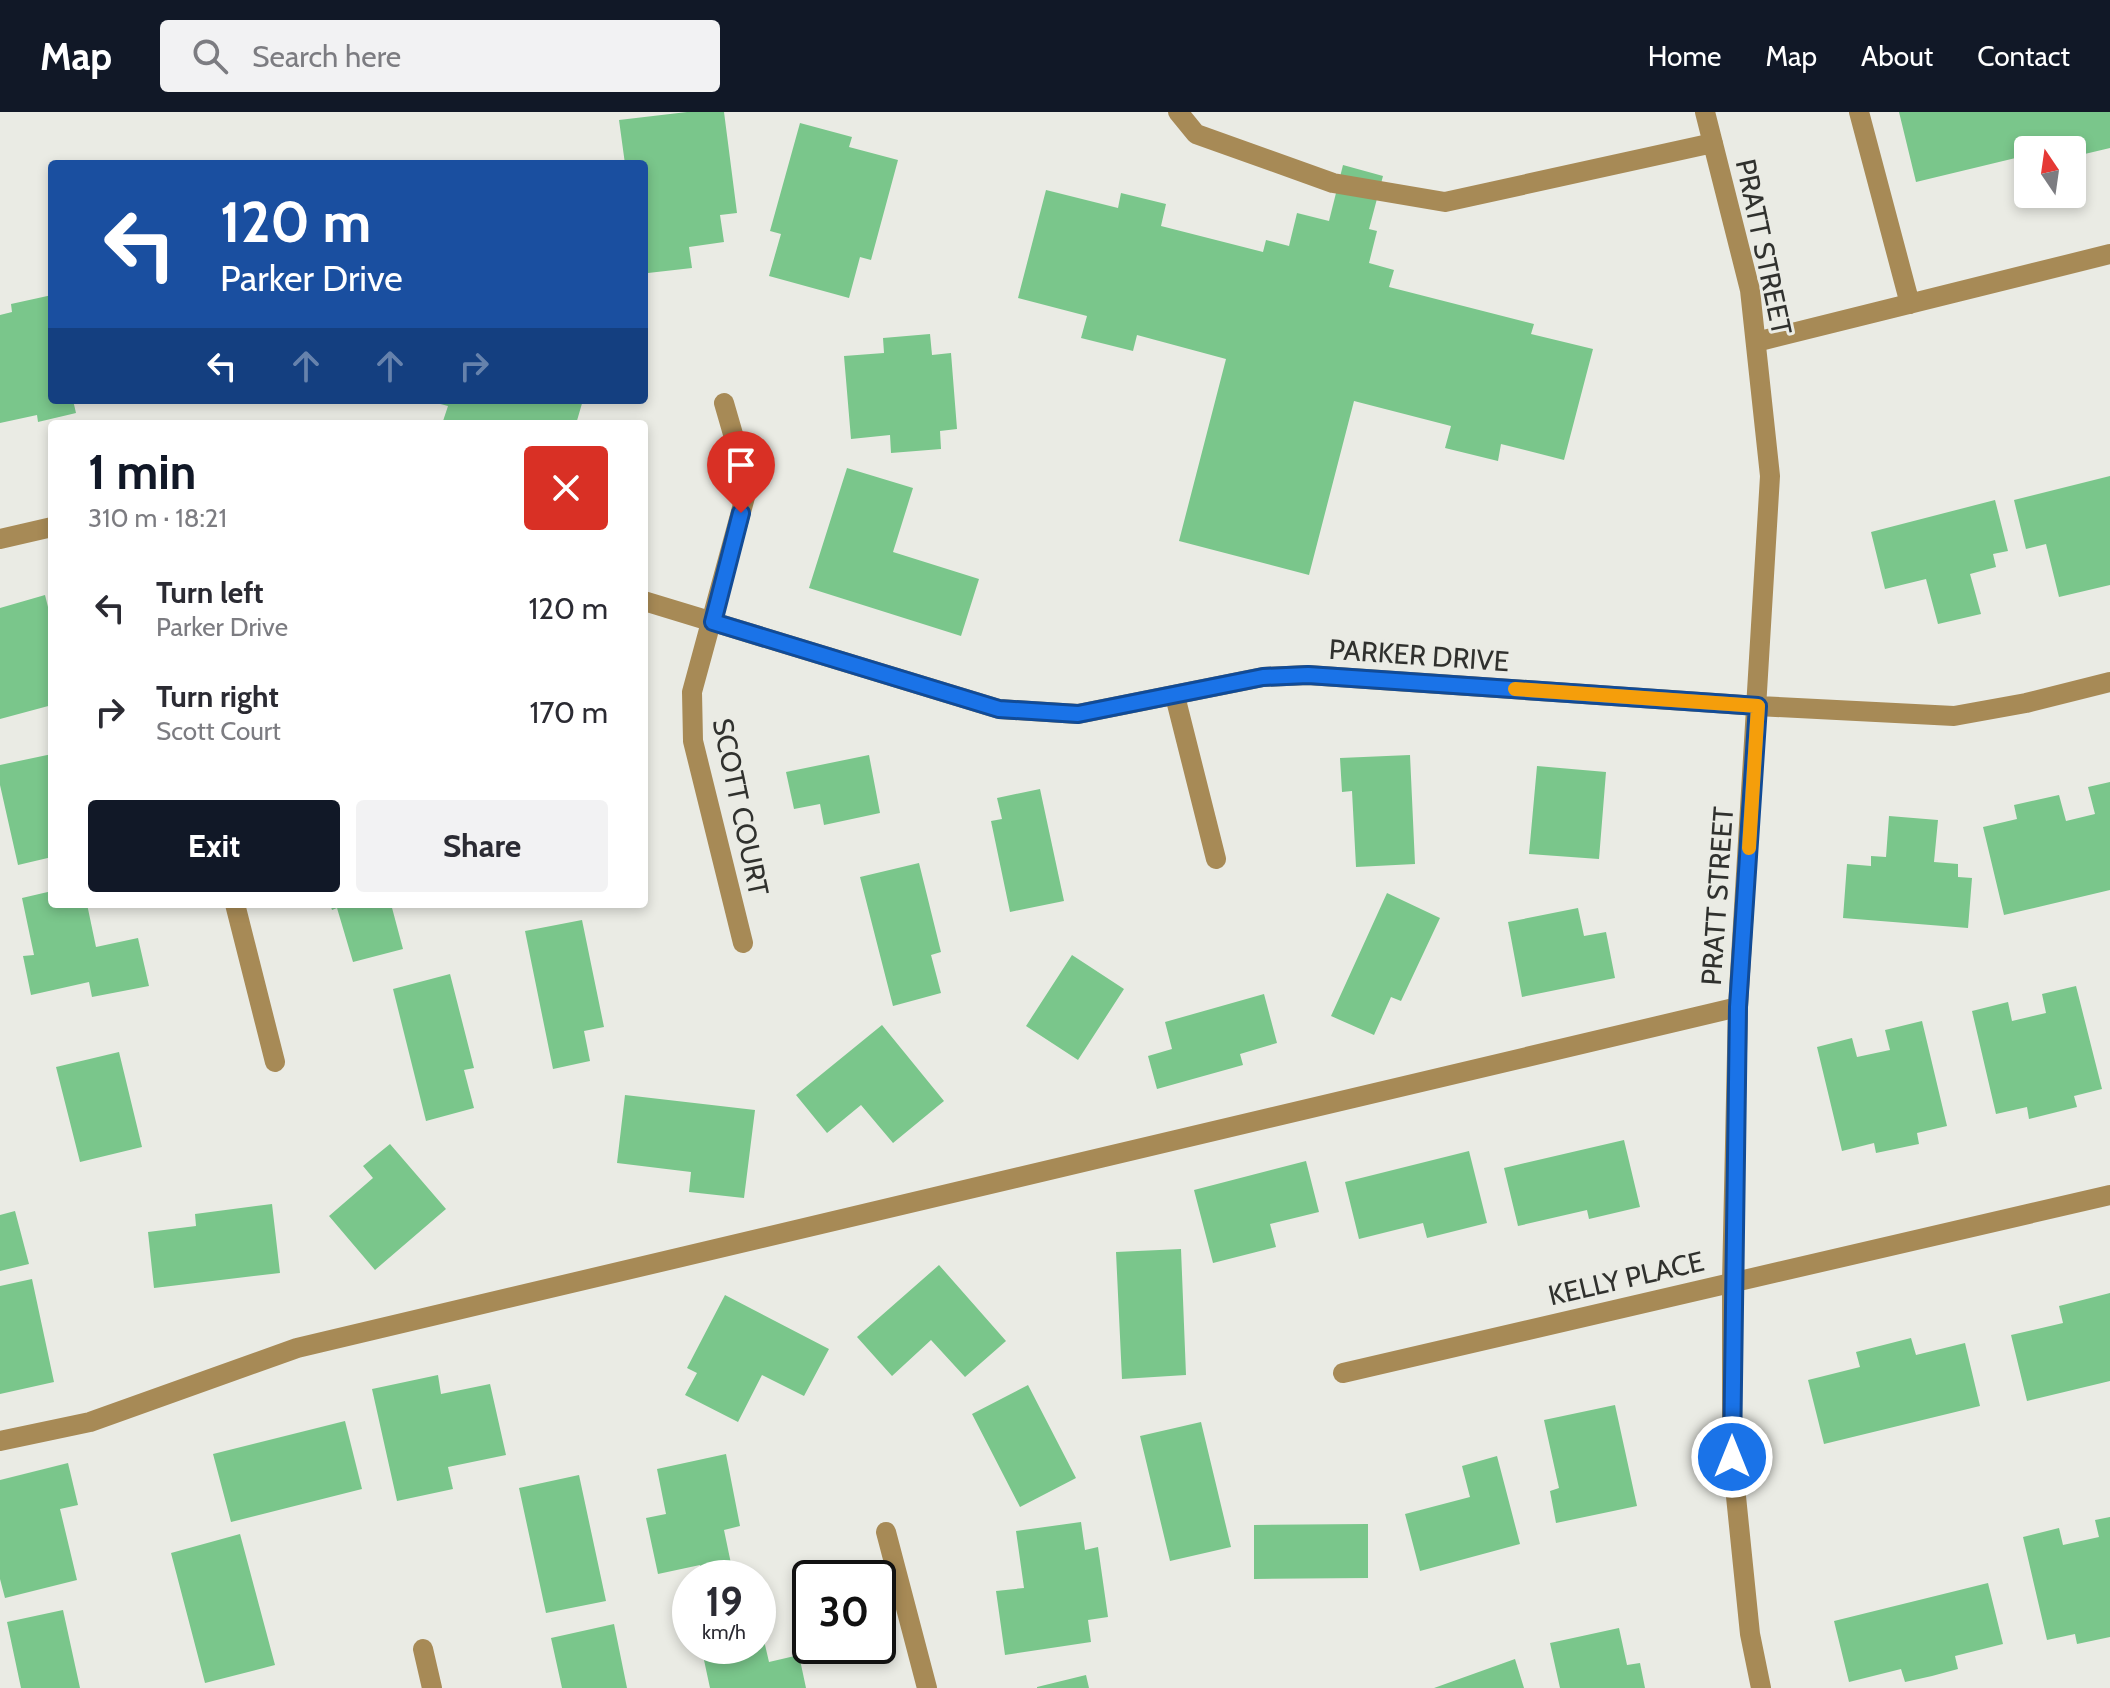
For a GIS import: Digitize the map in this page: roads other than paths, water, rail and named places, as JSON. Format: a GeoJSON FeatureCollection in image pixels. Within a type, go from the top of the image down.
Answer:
{"type":"FeatureCollection","features":[{"type":"Feature","properties":{"kind":"street"},"geometry":{"type":"LineString","coordinates":[[1178,112],[1196,134],[1333,183],[1445,202],[1713,143]]}},
{"type":"Feature","properties":{"kind":"street","name":"PRATT STREET"},"geometry":{"type":"LineString","coordinates":[[1705,112],[1750,290],[1770,476],[1738,1007],[1732,1282],[1732,1457],[1750,1634],[1761,1688]]}},
{"type":"Feature","properties":{"kind":"street"},"geometry":{"type":"LineString","coordinates":[[1859,112],[1910,304]]}},
{"type":"Feature","properties":{"kind":"street"},"geometry":{"type":"LineString","coordinates":[[1756,342],[2110,254]]}},
{"type":"Feature","properties":{"kind":"street","name":"SCOTT COURT"},"geometry":{"type":"LineString","coordinates":[[724,403],[748,486],[692,692],[693,741],[743,943]]}},
{"type":"Feature","properties":{"kind":"street"},"geometry":{"type":"LineString","coordinates":[[0,539],[48,528]]}},
{"type":"Feature","properties":{"kind":"street","name":"PARKER DRIVE"},"geometry":{"type":"LineString","coordinates":[[648,602],[999,709],[1078,714],[1263,677],[1308,675],[1758,706],[1954,716],[2026,703],[2110,682]]}},
{"type":"Feature","properties":{"kind":"street"},"geometry":{"type":"LineString","coordinates":[[1175,696],[1216,859]]}},
{"type":"Feature","properties":{"kind":"street"},"geometry":{"type":"LineString","coordinates":[[236,908],[275,1062]]}},
{"type":"Feature","properties":{"kind":"street"},"geometry":{"type":"LineString","coordinates":[[0,1441],[90,1422],[297,1348],[1738,1007]]}},
{"type":"Feature","properties":{"kind":"street","name":"KELLY PLACE"},"geometry":{"type":"LineString","coordinates":[[1343,1373],[2110,1195]]}},
{"type":"Feature","properties":{"kind":"street"},"geometry":{"type":"LineString","coordinates":[[886,1532],[927,1688]]}},
{"type":"Feature","properties":{"kind":"street"},"geometry":{"type":"LineString","coordinates":[[423,1649],[432,1688]]}}]}
